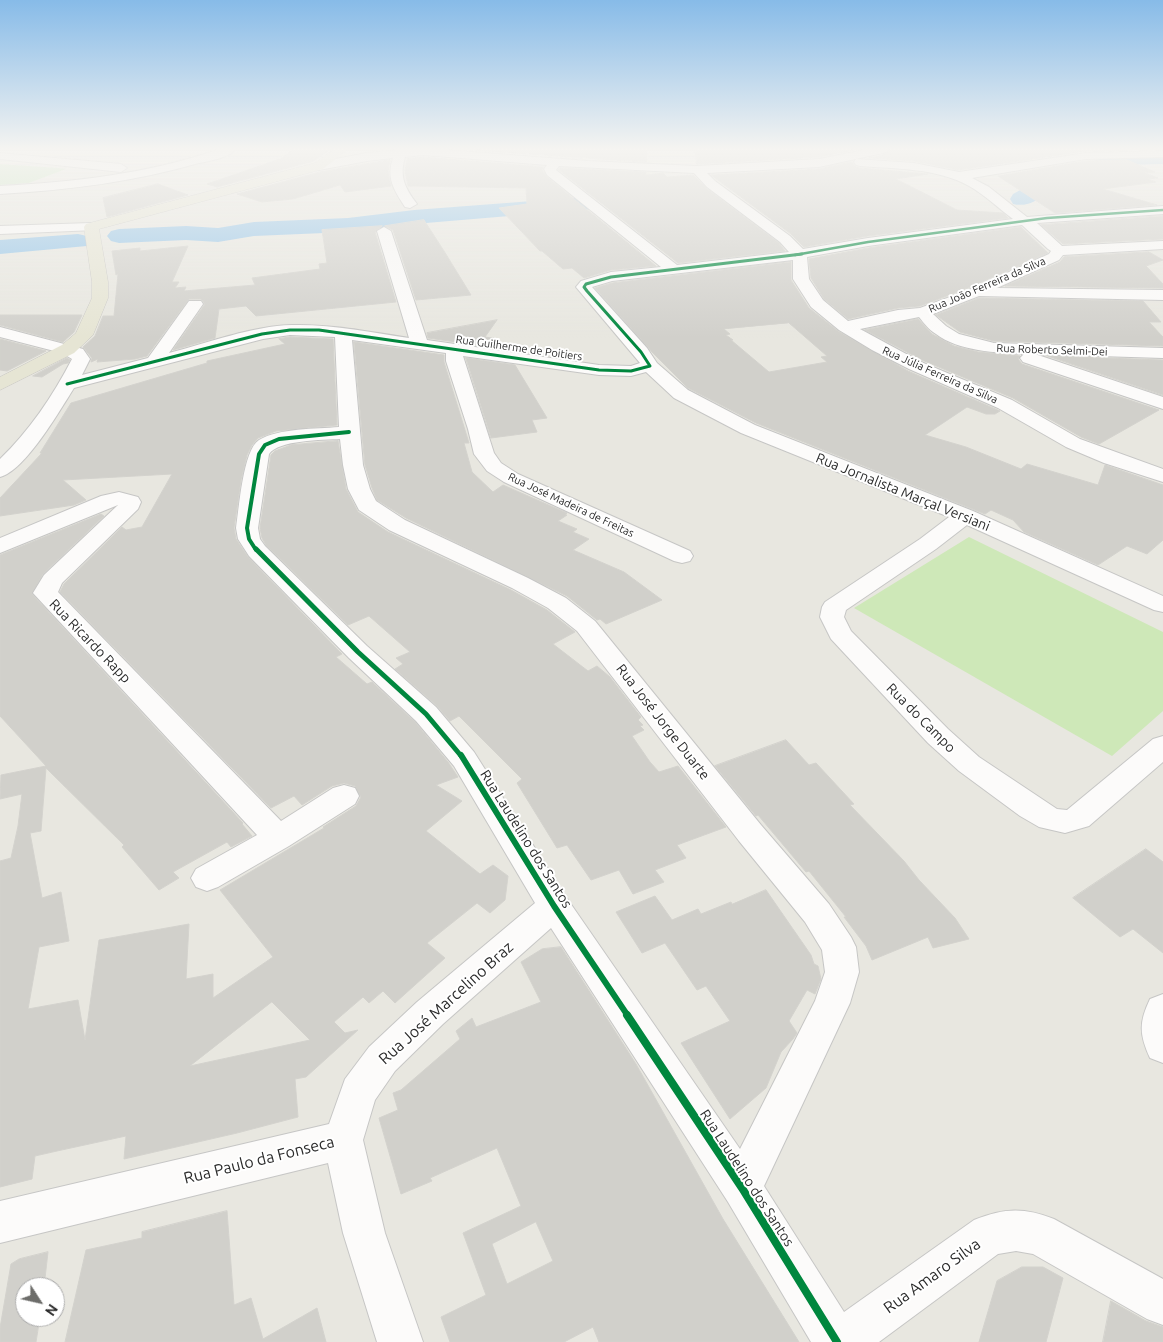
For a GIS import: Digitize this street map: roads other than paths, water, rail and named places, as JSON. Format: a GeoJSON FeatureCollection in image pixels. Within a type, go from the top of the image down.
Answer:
{"type":"FeatureCollection","features":[{"type":"Feature","properties":{"kind":"main road"},"geometry":{"type":"LineString","coordinates":[[0,384],[61,357],[84,335],[100,298],[100,282],[91,227],[145,213]]}},
{"type":"Feature","properties":{"kind":"main road"},"geometry":{"type":"LineString","coordinates":[[0,373],[61,357]]}},
{"type":"Feature","properties":{"kind":"street"},"geometry":{"type":"LineString","coordinates":[[602,213],[672,268]]}},
{"type":"Feature","properties":{"kind":"street"},"geometry":{"type":"LineString","coordinates":[[750,213],[785,239],[800,254]]}},
{"type":"Feature","properties":{"kind":"street","name":"Rua João Ferreira da Silva"},"geometry":{"type":"LineString","coordinates":[[845,327],[898,315],[923,312],[974,293],[1054,257],[1058,251],[1051,242],[1014,213]]}},
{"type":"Feature","properties":{"kind":"street"},"geometry":{"type":"LineString","coordinates":[[650,366],[641,352],[584,286],[593,280],[672,268],[800,254],[868,242],[1025,221],[1121,213]]}},
{"type":"Feature","properties":{"kind":"street"},"geometry":{"type":"LineString","coordinates":[[0,230],[91,227]]}},
{"type":"Feature","properties":{"kind":"street"},"geometry":{"type":"LineString","coordinates":[[384,231],[419,343]]}},
{"type":"Feature","properties":{"kind":"street"},"geometry":{"type":"LineString","coordinates":[[1058,251],[1163,245]]}},
{"type":"Feature","properties":{"kind":"street","name":"Rua Júlia Ferreira da Silva"},"geometry":{"type":"LineString","coordinates":[[800,254],[798,269],[808,292],[821,308],[845,327],[891,355],[1007,406],[1080,447],[1163,476]]}},
{"type":"Feature","properties":{"kind":"street"},"geometry":{"type":"LineString","coordinates":[[974,293],[1163,295]]}},
{"type":"Feature","properties":{"kind":"street"},"geometry":{"type":"LineString","coordinates":[[154,362],[195,304]]}},
{"type":"Feature","properties":{"kind":"street","name":"Rua Roberto Selmi-Dei"},"geometry":{"type":"LineString","coordinates":[[923,312],[940,330],[953,338],[970,343],[1011,350],[1163,353]]}},
{"type":"Feature","properties":{"kind":"street","name":"Rua Guilherme de Poitiers"},"geometry":{"type":"LineString","coordinates":[[61,357],[154,362],[281,331],[319,330],[599,370],[631,370],[650,366]]}},
{"type":"Feature","properties":{"kind":"street"},"geometry":{"type":"LineString","coordinates":[[0,332],[61,357],[45,419],[25,446],[0,471]]}},
{"type":"Feature","properties":{"kind":"street","name":"Rua José Jorge Duarte"},"geometry":{"type":"LineString","coordinates":[[343,333],[349,432],[359,489],[367,505],[396,525],[557,603],[586,626],[750,833],[817,913],[839,947],[842,972],[832,1003],[742,1188]]}},
{"type":"Feature","properties":{"kind":"street","name":"Rua José Madeira de Freitas"},"geometry":{"type":"LineString","coordinates":[[454,349],[455,361],[478,429],[484,454],[494,467],[511,478],[682,556]]}},
{"type":"Feature","properties":{"kind":"street"},"geometry":{"type":"LineString","coordinates":[[1011,350],[1040,362],[1163,403]]}},
{"type":"Feature","properties":{"kind":"street","name":"Rua Jornalista Marçal Versiani"},"geometry":{"type":"LineString","coordinates":[[650,366],[681,394],[748,429],[964,516],[1163,605]]}},
{"type":"Feature","properties":{"kind":"street","name":"Rua Laudelino dos Santos"},"geometry":{"type":"LineString","coordinates":[[349,432],[278,439],[265,445],[259,454],[247,528],[249,539],[257,551],[296,592],[426,714],[464,759],[554,906],[742,1188],[837,1342]]}},
{"type":"Feature","properties":{"kind":"street","name":"Rua Ricardo Rapp"},"geometry":{"type":"LineString","coordinates":[[0,546],[109,501],[119,498],[130,502],[127,509],[52,580],[45,593],[278,838]]}},
{"type":"Feature","properties":{"kind":"street","name":"Rua do Campo"},"geometry":{"type":"LineString","coordinates":[[964,516],[834,607],[832,617],[840,634],[938,736],[969,764],[1050,819],[1065,822],[1078,818],[1163,746]]}},
{"type":"Feature","properties":{"kind":"street"},"geometry":{"type":"LineString","coordinates":[[207,878],[278,838],[344,796]]}},
{"type":"Feature","properties":{"kind":"street","name":"Rua José Marcelino Braz"},"geometry":{"type":"LineString","coordinates":[[343,1140],[359,1092],[382,1058],[430,1013],[554,906]]}},
{"type":"Feature","properties":{"kind":"street"},"geometry":{"type":"LineString","coordinates":[[1163,1010],[1159,1021],[1163,1046]]}},
{"type":"Feature","properties":{"kind":"street","name":"Rua Paulo da Fonseca"},"geometry":{"type":"LineString","coordinates":[[0,1222],[343,1140],[364,1233],[400,1342]]}},
{"type":"Feature","properties":{"kind":"street","name":"Rua Amaro Silva"},"geometry":{"type":"LineString","coordinates":[[841,1342],[989,1235],[1016,1230],[1039,1234],[1163,1303]]}},
{"type":"Feature","properties":{"kind":"waterway"},"geometry":{"type":"LineString","coordinates":[[119,236],[186,233],[218,235],[254,229],[348,225],[472,213]]}},
{"type":"Feature","properties":{"kind":"waterway"},"geometry":{"type":"LineString","coordinates":[[0,247],[78,241]]}}]}
